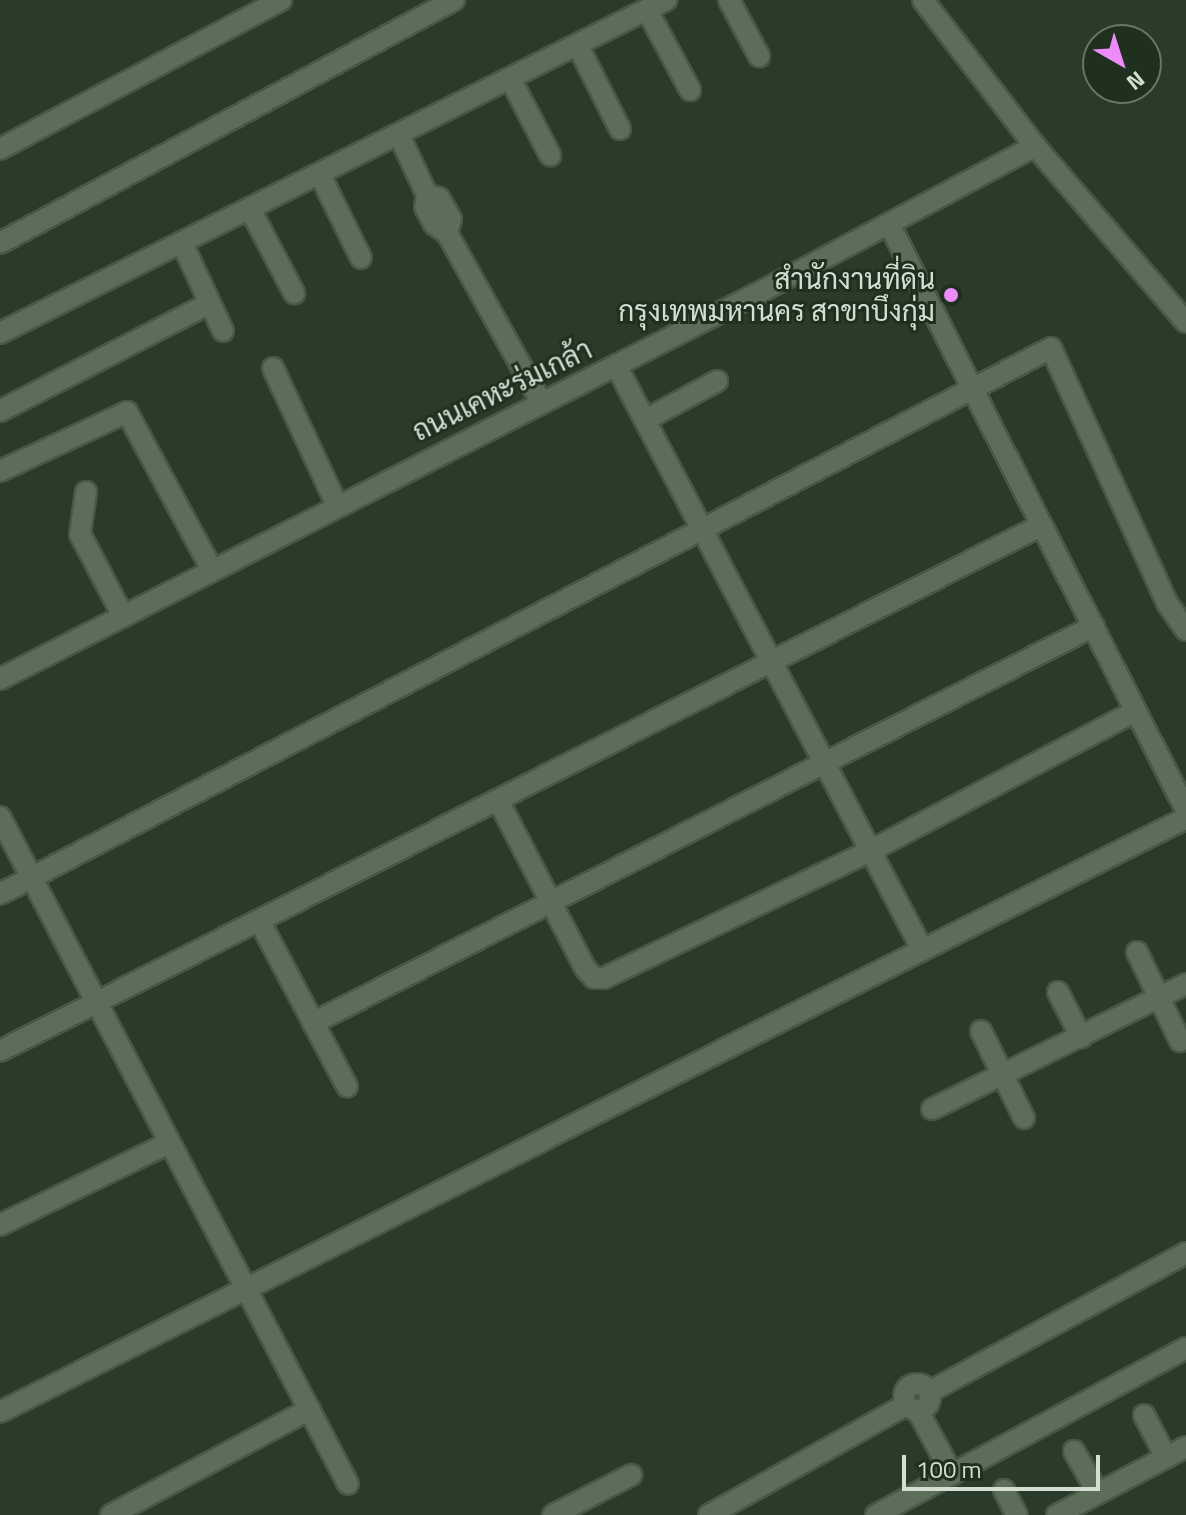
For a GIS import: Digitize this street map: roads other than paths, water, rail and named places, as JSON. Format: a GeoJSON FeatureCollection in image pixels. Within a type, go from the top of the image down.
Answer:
{"type":"FeatureCollection","features":[{"type":"Feature","properties":{"kind":"street"},"geometry":{"type":"LineString","coordinates":[[0,149],[281,0]]}},
{"type":"Feature","properties":{"kind":"street"},"geometry":{"type":"LineString","coordinates":[[0,243],[454,0]]}},
{"type":"Feature","properties":{"kind":"street"},"geometry":{"type":"LineString","coordinates":[[729,0],[759,56]]}},
{"type":"Feature","properties":{"kind":"street"},"geometry":{"type":"LineString","coordinates":[[923,0],[1035,146],[1186,322]]}},
{"type":"Feature","properties":{"kind":"street"},"geometry":{"type":"LineString","coordinates":[[0,333],[321,177],[656,5],[690,90]]}},
{"type":"Feature","properties":{"kind":"street"},"geometry":{"type":"LineString","coordinates":[[578,46],[620,129]]}},
{"type":"Feature","properties":{"kind":"street"},"geometry":{"type":"LineString","coordinates":[[511,80],[550,155]]}},
{"type":"Feature","properties":{"kind":"street"},"geometry":{"type":"LineString","coordinates":[[400,137],[427,195],[439,198],[449,215],[447,233],[541,402]]}},
{"type":"Feature","properties":{"kind":"street","name":"ถนนเคหะร่มเกล้า"},"geometry":{"type":"LineString","coordinates":[[0,679],[616,365],[1035,146]]}},
{"type":"Feature","properties":{"kind":"street"},"geometry":{"type":"LineString","coordinates":[[321,177],[361,258]]}},
{"type":"Feature","properties":{"kind":"street"},"geometry":{"type":"LineString","coordinates":[[251,211],[294,293]]}},
{"type":"Feature","properties":{"kind":"street"},"geometry":{"type":"LineString","coordinates":[[889,224],[1186,810]]}},
{"type":"Feature","properties":{"kind":"street"},"geometry":{"type":"LineString","coordinates":[[182,243],[223,331]]}},
{"type":"Feature","properties":{"kind":"street"},"geometry":{"type":"LineString","coordinates":[[0,411],[210,303]]}},
{"type":"Feature","properties":{"kind":"street"},"geometry":{"type":"LineString","coordinates":[[0,894],[29,876],[701,526],[1051,348],[1167,603],[1186,630]]}},
{"type":"Feature","properties":{"kind":"street"},"geometry":{"type":"LineString","coordinates":[[616,365],[774,661],[922,949]]}},
{"type":"Feature","properties":{"kind":"street"},"geometry":{"type":"LineString","coordinates":[[273,368],[337,505]]}},
{"type":"Feature","properties":{"kind":"street"},"geometry":{"type":"LineString","coordinates":[[645,420],[717,381]]}},
{"type":"Feature","properties":{"kind":"street"},"geometry":{"type":"LineString","coordinates":[[0,471],[127,412],[212,570]]}},
{"type":"Feature","properties":{"kind":"street"},"geometry":{"type":"LineString","coordinates":[[86,492],[80,534],[123,616]]}},
{"type":"Feature","properties":{"kind":"street"},"geometry":{"type":"LineString","coordinates":[[0,1051],[499,802],[1042,525]]}},
{"type":"Feature","properties":{"kind":"street"},"geometry":{"type":"LineString","coordinates":[[313,1023],[1094,626]]}},
{"type":"Feature","properties":{"kind":"street"},"geometry":{"type":"LineString","coordinates":[[499,802],[585,968],[594,978],[604,978],[872,850],[1136,711]]}},
{"type":"Feature","properties":{"kind":"street"},"geometry":{"type":"LineString","coordinates":[[0,817],[348,1484]]}},
{"type":"Feature","properties":{"kind":"street"},"geometry":{"type":"LineString","coordinates":[[0,1412],[1186,818]]}},
{"type":"Feature","properties":{"kind":"street"},"geometry":{"type":"LineString","coordinates":[[260,922],[347,1086]]}},
{"type":"Feature","properties":{"kind":"street"},"geometry":{"type":"LineString","coordinates":[[1137,952],[1180,1041]]}},
{"type":"Feature","properties":{"kind":"street"},"geometry":{"type":"LineString","coordinates":[[932,1109],[1186,984]]}},
{"type":"Feature","properties":{"kind":"street"},"geometry":{"type":"LineString","coordinates":[[1058,992],[1081,1037]]}},
{"type":"Feature","properties":{"kind":"street"},"geometry":{"type":"LineString","coordinates":[[981,1031],[1024,1118]]}},
{"type":"Feature","properties":{"kind":"street"},"geometry":{"type":"LineString","coordinates":[[0,1225],[169,1143]]}},
{"type":"Feature","properties":{"kind":"street"},"geometry":{"type":"LineString","coordinates":[[709,1515],[912,1408],[930,1403],[929,1392],[1186,1253]]}},
{"type":"Feature","properties":{"kind":"street"},"geometry":{"type":"LineString","coordinates":[[876,1515],[1186,1348]]}},
{"type":"Feature","properties":{"kind":"street"},"geometry":{"type":"LineString","coordinates":[[912,1408],[952,1474]]}},
{"type":"Feature","properties":{"kind":"street"},"geometry":{"type":"LineString","coordinates":[[111,1515],[310,1409]]}},
{"type":"Feature","properties":{"kind":"street"},"geometry":{"type":"LineString","coordinates":[[1144,1415],[1166,1457]]}},
{"type":"Feature","properties":{"kind":"street"},"geometry":{"type":"LineString","coordinates":[[1057,1515],[1186,1447]]}},
{"type":"Feature","properties":{"kind":"street"},"geometry":{"type":"LineString","coordinates":[[1074,1451],[1098,1493]]}},
{"type":"Feature","properties":{"kind":"street"},"geometry":{"type":"LineString","coordinates":[[553,1515],[631,1475]]}},
{"type":"Feature","properties":{"kind":"street"},"geometry":{"type":"LineString","coordinates":[[1004,1490],[1017,1515]]}},
{"type":"Feature","properties":{"kind":"place","name":"สำนักงานที่ดิน กรุงเทพมหานคร สาขาบึงกุ่ม"},"geometry":{"type":"Point","coordinates":[951,295]}}]}
